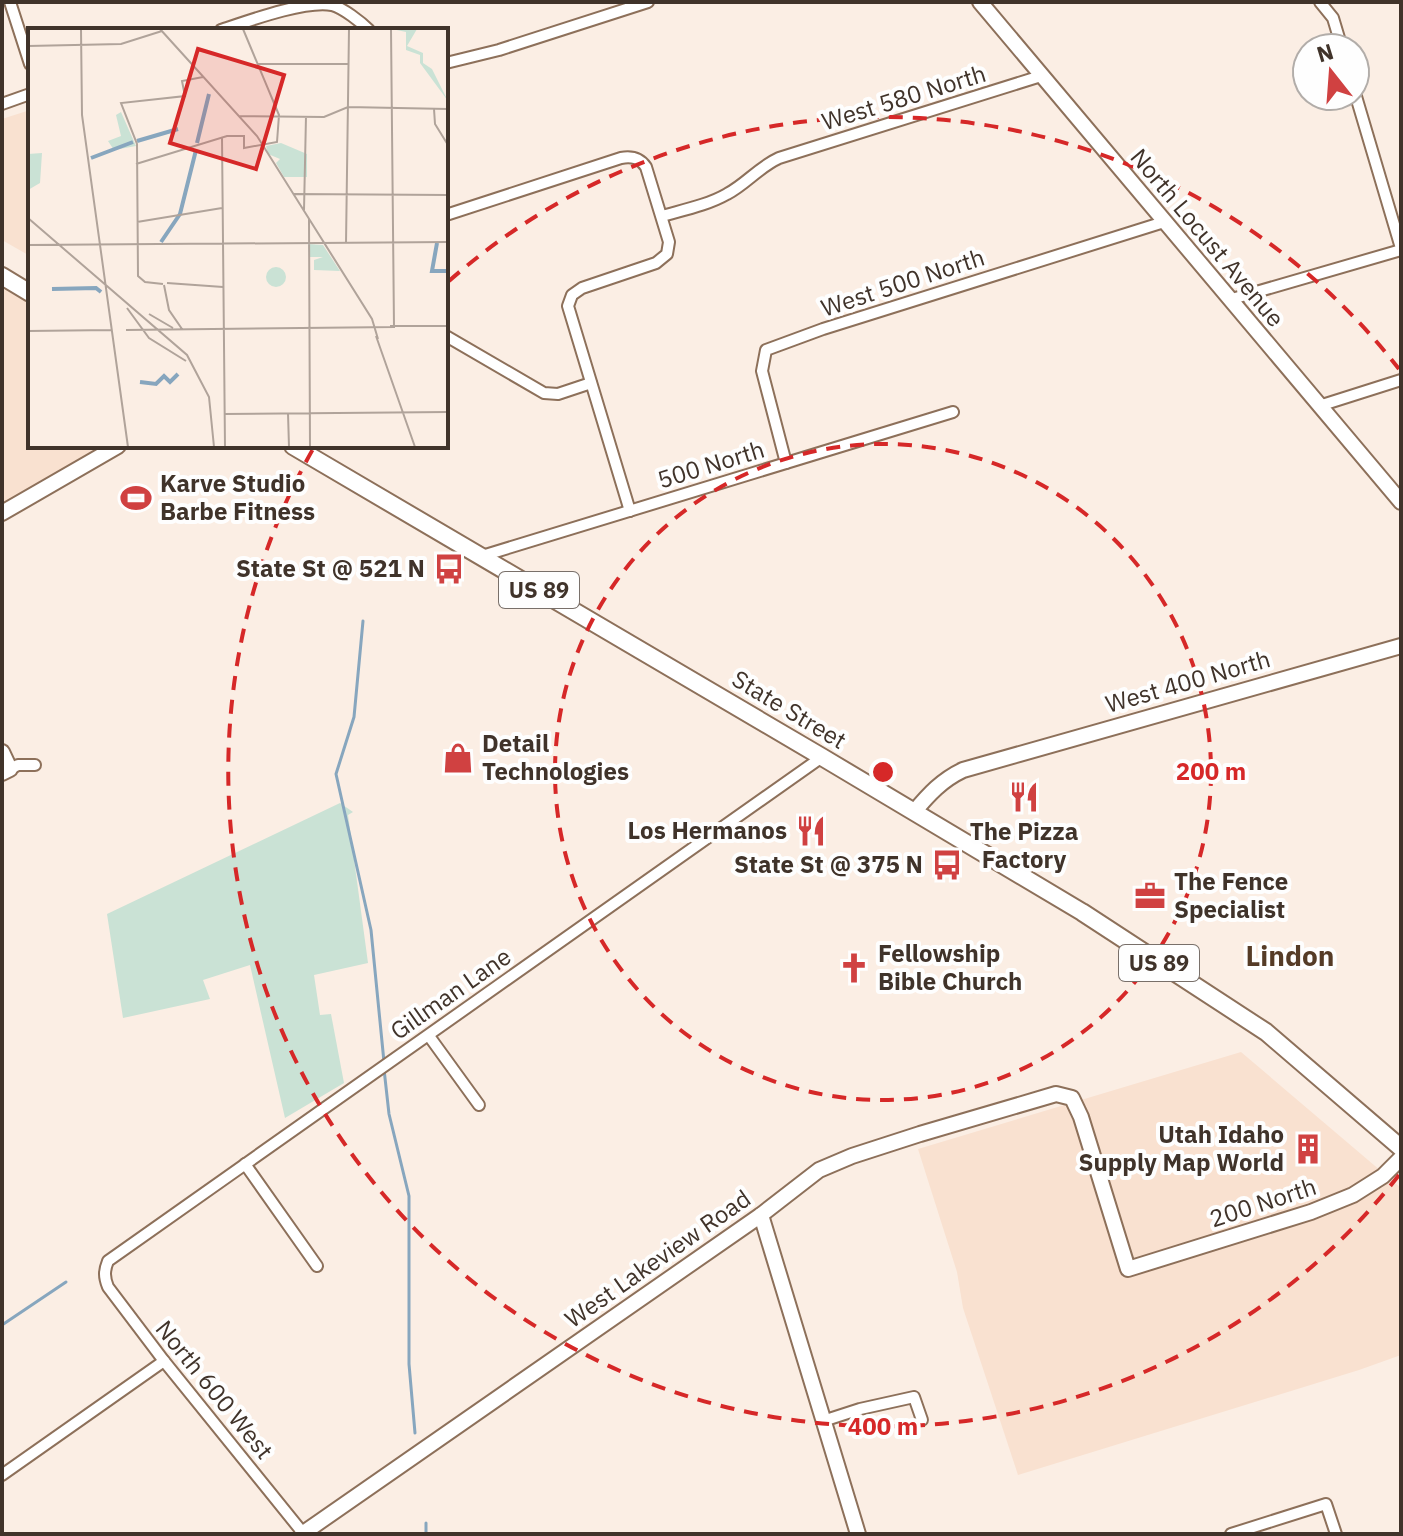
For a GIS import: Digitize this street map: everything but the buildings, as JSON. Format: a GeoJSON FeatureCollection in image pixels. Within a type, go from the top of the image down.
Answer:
{"type":"FeatureCollection","features":[{"type":"Feature","properties":{"kind":"main road"},"geometry":{"type":"LineString","coordinates":[[2,276],[28,292]]}},
{"type":"Feature","properties":{"kind":"main road","name":"State Street"},"geometry":{"type":"LineString","coordinates":[[300,448],[1082,912],[1266,1032],[1401,1148]]}},
{"type":"Feature","properties":{"kind":"street"},"geometry":{"type":"LineString","coordinates":[[10,2],[28,58]]}},
{"type":"Feature","properties":{"kind":"street"},"geometry":{"type":"LineString","coordinates":[[448,63],[499,50],[648,2]]}},
{"type":"Feature","properties":{"kind":"street","name":"North Locust Avenue"},"geometry":{"type":"LineString","coordinates":[[980,2],[1401,502]]}},
{"type":"Feature","properties":{"kind":"street"},"geometry":{"type":"LineString","coordinates":[[1320,2],[1333,18],[1337,32]]}},
{"type":"Feature","properties":{"kind":"street"},"geometry":{"type":"LineString","coordinates":[[227,28],[265,15],[333,4],[367,28]]}},
{"type":"Feature","properties":{"kind":"street","name":"West 580 North"},"geometry":{"type":"LineString","coordinates":[[662,216],[722,197],[779,158],[1041,76]]}},
{"type":"Feature","properties":{"kind":"street"},"geometry":{"type":"LineString","coordinates":[[2,104],[28,95]]}},
{"type":"Feature","properties":{"kind":"street"},"geometry":{"type":"LineString","coordinates":[[1232,299],[1401,249],[1361,112]]}},
{"type":"Feature","properties":{"kind":"street"},"geometry":{"type":"LineString","coordinates":[[448,214],[621,158],[638,159],[643,163],[649,173],[669,242],[667,254],[656,263],[582,288],[572,295],[568,306],[630,511]]}},
{"type":"Feature","properties":{"kind":"street","name":"West 500 North"},"geometry":{"type":"LineString","coordinates":[[786,463],[762,371],[766,350],[1164,222]]}},
{"type":"Feature","properties":{"kind":"street"},"geometry":{"type":"LineString","coordinates":[[448,337],[544,393],[558,394],[591,383]]}},
{"type":"Feature","properties":{"kind":"street"},"geometry":{"type":"LineString","coordinates":[[1319,406],[1401,380]]}},
{"type":"Feature","properties":{"kind":"street","name":"500 North"},"geometry":{"type":"LineString","coordinates":[[482,556],[953,412]]}},
{"type":"Feature","properties":{"kind":"street"},"geometry":{"type":"LineString","coordinates":[[2,513],[115,448]]}},
{"type":"Feature","properties":{"kind":"street","name":"West 400 North"},"geometry":{"type":"LineString","coordinates":[[914,812],[946,778],[963,770],[1401,646]]}},
{"type":"Feature","properties":{"kind":"street"},"geometry":{"type":"LineString","coordinates":[[2,752],[6,771],[18,765],[35,765]]}},
{"type":"Feature","properties":{"kind":"street","name":"Gillman Lane"},"geometry":{"type":"LineString","coordinates":[[106,1267],[108,1261],[822,757]]}},
{"type":"Feature","properties":{"kind":"street"},"geometry":{"type":"LineString","coordinates":[[429,1036],[479,1105]]}},
{"type":"Feature","properties":{"kind":"street","name":"West Lakeview Road"},"geometry":{"type":"LineString","coordinates":[[302,1534],[761,1215],[819,1170],[920,1134],[1056,1094],[1072,1098],[1081,1117],[1128,1269]]}},
{"type":"Feature","properties":{"kind":"street","name":"200 North"},"geometry":{"type":"LineString","coordinates":[[1128,1269],[1311,1212],[1353,1195],[1383,1176],[1401,1158]]}},
{"type":"Feature","properties":{"kind":"street"},"geometry":{"type":"LineString","coordinates":[[245,1164],[317,1266]]}},
{"type":"Feature","properties":{"kind":"street"},"geometry":{"type":"LineString","coordinates":[[761,1215],[858,1534]]}},
{"type":"Feature","properties":{"kind":"street","name":"North 600 West"},"geometry":{"type":"LineString","coordinates":[[106,1267],[108,1287],[302,1534]]}},
{"type":"Feature","properties":{"kind":"street"},"geometry":{"type":"LineString","coordinates":[[2,1475],[164,1361]]}},
{"type":"Feature","properties":{"kind":"street"},"geometry":{"type":"LineString","coordinates":[[823,1421],[914,1397],[922,1420]]}},
{"type":"Feature","properties":{"kind":"street"},"geometry":{"type":"LineString","coordinates":[[1231,1534],[1326,1504],[1336,1534]]}},
{"type":"Feature","properties":{"kind":"shaded area"},"geometry":{"type":"Polygon","coordinates":[[[28,111],[28,255],[2,240],[2,119],[28,111]]]}},
{"type":"Feature","properties":{"kind":"shaded area"},"geometry":{"type":"Polygon","coordinates":[[[2,273],[28,289],[28,448],[115,448],[2,513],[2,273]]]}},
{"type":"Feature","properties":{"kind":"shaded area"},"geometry":{"type":"Polygon","coordinates":[[[1241,1052],[1401,1188],[1401,1355],[1018,1475],[963,1308],[957,1272],[918,1149],[1241,1052]]]}},
{"type":"Feature","properties":{"kind":"green space"},"geometry":{"type":"Polygon","coordinates":[[[340,803],[353,812],[348,815],[368,963],[314,975],[320,1015],[331,1014],[344,1083],[285,1118],[250,965],[203,980],[210,999],[123,1018],[107,914],[340,803]]]}},
{"type":"Feature","properties":{"kind":"waterway"},"geometry":{"type":"LineString","coordinates":[[363,621],[354,717],[336,774],[371,930],[384,1062]]}},
{"type":"Feature","properties":{"kind":"waterway"},"geometry":{"type":"LineString","coordinates":[[384,1069],[389,1114],[409,1196],[409,1364],[415,1433]]}},
{"type":"Feature","properties":{"kind":"waterway"},"geometry":{"type":"LineString","coordinates":[[2,1325],[66,1282]]}},
{"type":"Feature","properties":{"kind":"waterway"},"geometry":{"type":"LineString","coordinates":[[426,1523],[426,1534]]}},
{"type":"Feature","properties":{"kind":"place","name":"Karve Studio Barbe Fitness"},"geometry":{"type":"Point","coordinates":[136,498]}},
{"type":"Feature","properties":{"kind":"place","name":"State St @ 521 N"},"geometry":{"type":"Point","coordinates":[449,569]}},
{"type":"Feature","properties":{"kind":"place","name":"Detail Technologies"},"geometry":{"type":"Point","coordinates":[458,758]}},
{"type":"Feature","properties":{"kind":"place","name":"The Pizza Factory"},"geometry":{"type":"Point","coordinates":[1024,797]}},
{"type":"Feature","properties":{"kind":"place","name":"Los Hermanos"},"geometry":{"type":"Point","coordinates":[811,831]}},
{"type":"Feature","properties":{"kind":"place","name":"State St @ 375 N"},"geometry":{"type":"Point","coordinates":[947,865]}},
{"type":"Feature","properties":{"kind":"place","name":"The Fence Specialist"},"geometry":{"type":"Point","coordinates":[1150,896]}},
{"type":"Feature","properties":{"kind":"place","name":"Fellowship Bible Church"},"geometry":{"type":"Point","coordinates":[854,968]}},
{"type":"Feature","properties":{"kind":"place","name":"Utah Idaho Supply Map World"},"geometry":{"type":"Point","coordinates":[1308,1149]}},
{"type":"Feature","properties":{"kind":"district","name":"Lindon"},"geometry":{"type":"Point","coordinates":[1290,956]}}]}
